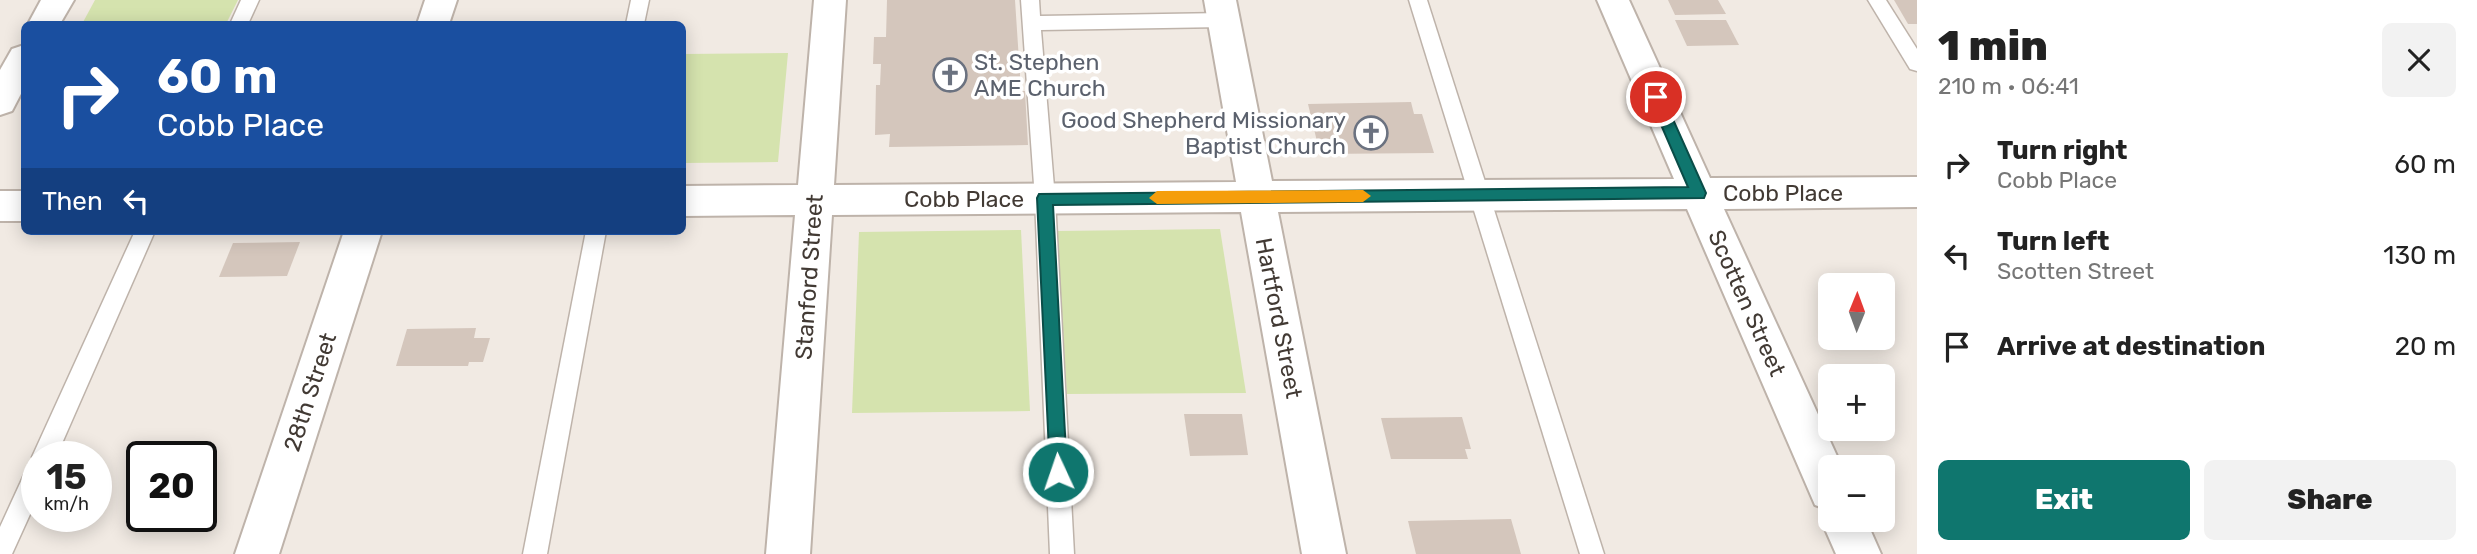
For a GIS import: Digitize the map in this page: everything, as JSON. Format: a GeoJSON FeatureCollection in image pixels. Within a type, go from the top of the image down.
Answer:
{"type":"FeatureCollection","features":[{"type":"Feature","properties":{"kind":"street"},"geometry":{"type":"LineString","coordinates":[[46,21],[58,0]]}},
{"type":"Feature","properties":{"kind":"street"},"geometry":{"type":"LineString","coordinates":[[434,21],[441,0]]}},
{"type":"Feature","properties":{"kind":"street","name":"Stanford Street"},"geometry":{"type":"LineString","coordinates":[[788,554],[830,0]]}},
{"type":"Feature","properties":{"kind":"street","name":"Scotten Street"},"geometry":{"type":"LineString","coordinates":[[1613,0],[1818,464]]}},
{"type":"Feature","properties":{"kind":"street","name":"Hartford Street"},"geometry":{"type":"LineString","coordinates":[[1222,10],[1324,554]]}},
{"type":"Feature","properties":{"kind":"street"},"geometry":{"type":"LineString","coordinates":[[0,101],[21,63]]}},
{"type":"Feature","properties":{"kind":"street","name":"Cobb Place"},"geometry":{"type":"LineString","coordinates":[[686,201],[1917,192]]}},
{"type":"Feature","properties":{"kind":"street"},"geometry":{"type":"LineString","coordinates":[[0,206],[21,206]]}},
{"type":"Feature","properties":{"kind":"street","name":"28th Street"},"geometry":{"type":"LineString","coordinates":[[257,554],[362,235]]}},
{"type":"Feature","properties":{"kind":"street"},"geometry":{"type":"LineString","coordinates":[[1849,532],[1859,554]]}},
{"type":"Feature","properties":{"kind":"lane"},"geometry":{"type":"LineString","coordinates":[[240,21],[250,0]]}},
{"type":"Feature","properties":{"kind":"lane"},"geometry":{"type":"LineString","coordinates":[[636,21],[640,0]]}},
{"type":"Feature","properties":{"kind":"lane"},"geometry":{"type":"LineString","coordinates":[[1030,0],[1045,198],[1062,554]]}},
{"type":"Feature","properties":{"kind":"lane"},"geometry":{"type":"LineString","coordinates":[[1418,0],[1592,554]]}},
{"type":"Feature","properties":{"kind":"lane"},"geometry":{"type":"LineString","coordinates":[[1877,0],[1917,64]]}},
{"type":"Feature","properties":{"kind":"lane"},"geometry":{"type":"LineString","coordinates":[[1031,23],[1222,10]]}},
{"type":"Feature","properties":{"kind":"lane"},"geometry":{"type":"LineString","coordinates":[[51,441],[143,235]]}},
{"type":"Feature","properties":{"kind":"lane"},"geometry":{"type":"LineString","coordinates":[[535,554],[595,235]]}},
{"type":"Feature","properties":{"kind":"lane"},"geometry":{"type":"LineString","coordinates":[[0,554],[21,507]]}},
{"type":"Feature","properties":{"kind":"green space"},"geometry":{"type":"Polygon","coordinates":[[[95,0],[238,0],[228,21],[84,21],[95,0]]]}},
{"type":"Feature","properties":{"kind":"green space"},"geometry":{"type":"Polygon","coordinates":[[[788,53],[778,162],[686,163],[686,54],[788,53]]]}},
{"type":"Feature","properties":{"kind":"green space"},"geometry":{"type":"Polygon","coordinates":[[[1220,229],[1246,393],[1067,394],[1057,231],[1220,229]]]}},
{"type":"Feature","properties":{"kind":"green space"},"geometry":{"type":"Polygon","coordinates":[[[1021,230],[1030,411],[852,413],[859,232],[1021,230]]]}},
{"type":"Feature","properties":{"kind":"building","name":"St. Stephen AME Church"},"geometry":{"type":"Polygon","coordinates":[[[887,0],[1015,0],[1021,91],[1025,91],[1028,145],[889,147],[890,134],[875,135],[876,85],[880,85],[881,64],[873,64],[874,37],[886,37],[887,0]]]}},
{"type":"Feature","properties":{"kind":"building"},"geometry":{"type":"Polygon","coordinates":[[[1668,0],[1718,0],[1726,14],[1675,15],[1668,0]]]}},
{"type":"Feature","properties":{"kind":"building"},"geometry":{"type":"Polygon","coordinates":[[[1894,0],[1917,0],[1917,24],[1908,24],[1894,0]]]}},
{"type":"Feature","properties":{"kind":"building"},"geometry":{"type":"Polygon","coordinates":[[[1675,20],[1726,20],[1739,45],[1687,46],[1675,20]]]}},
{"type":"Feature","properties":{"kind":"building","name":"Good Shepherd Missionary Baptist Church"},"geometry":{"type":"Polygon","coordinates":[[[1411,102],[1414,114],[1422,114],[1434,153],[1320,154],[1308,104],[1411,102]]]}},
{"type":"Feature","properties":{"kind":"building"},"geometry":{"type":"Polygon","coordinates":[[[300,242],[287,276],[219,277],[233,243],[300,242]]]}},
{"type":"Feature","properties":{"kind":"building"},"geometry":{"type":"Polygon","coordinates":[[[476,328],[474,338],[490,338],[483,362],[469,362],[468,366],[396,366],[407,329],[476,328]]]}},
{"type":"Feature","properties":{"kind":"building"},"geometry":{"type":"Polygon","coordinates":[[[1184,414],[1242,414],[1248,455],[1190,456],[1184,414]]]}},
{"type":"Feature","properties":{"kind":"building"},"geometry":{"type":"Polygon","coordinates":[[[1462,417],[1471,449],[1465,449],[1468,459],[1391,459],[1381,418],[1462,417]]]}},
{"type":"Feature","properties":{"kind":"building"},"geometry":{"type":"Polygon","coordinates":[[[1511,519],[1521,554],[1416,554],[1408,521],[1511,519]]]}},
{"type":"Feature","properties":{"kind":"slow traffic"},"geometry":{"type":"LineString","coordinates":[[1157,198],[1363,196]]}},
{"type":"Feature","properties":{"kind":"place","name":"St. Stephen AME Church"},"geometry":{"type":"Point","coordinates":[950,75]}},
{"type":"Feature","properties":{"kind":"place","name":"Good Shepherd Missionary Baptist Church"},"geometry":{"type":"Point","coordinates":[1371,133]}},
{"type":"Feature","properties":{"kind":"route"},"geometry":{"type":"LineString","coordinates":[[1058,472],[1045,198],[1699,193],[1656,97]]}}]}
